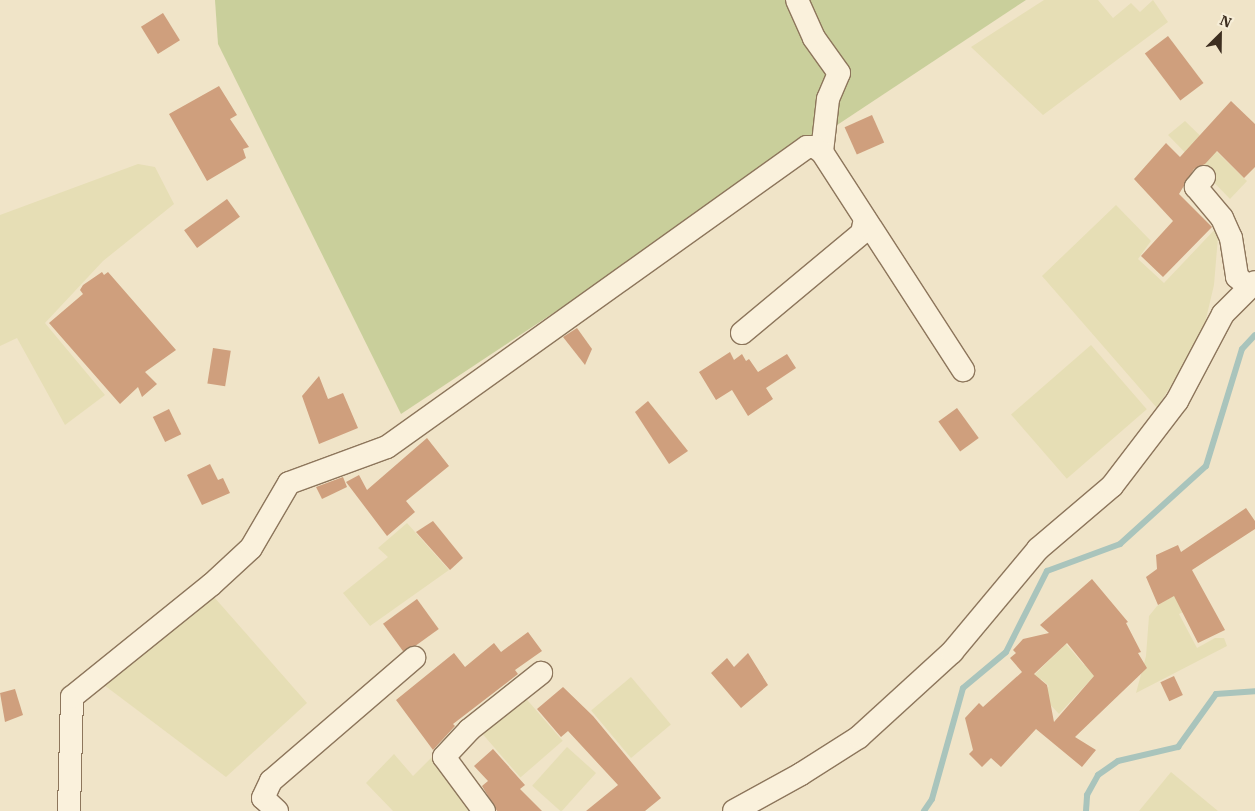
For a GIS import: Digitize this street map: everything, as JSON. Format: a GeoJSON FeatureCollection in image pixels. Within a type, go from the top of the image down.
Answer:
{"type":"FeatureCollection","features":[{"type":"Feature","properties":{"kind":"street"},"geometry":{"type":"LineString","coordinates":[[797,0],[814,38],[839,73],[828,99],[822,152]]}},
{"type":"Feature","properties":{"kind":"street"},"geometry":{"type":"LineString","coordinates":[[69,811],[72,697],[211,585],[251,548],[289,483],[387,447],[807,147],[815,147],[822,152],[963,370]]}},
{"type":"Feature","properties":{"kind":"street"},"geometry":{"type":"LineString","coordinates":[[734,811],[801,774],[859,737],[946,658],[1038,549],[1112,486],[1177,401],[1223,314],[1252,284],[1237,277],[1232,238],[1222,218],[1196,188],[1204,177]]}},
{"type":"Feature","properties":{"kind":"street"},"geometry":{"type":"LineString","coordinates":[[742,333],[862,233],[865,218]]}},
{"type":"Feature","properties":{"kind":"street"},"geometry":{"type":"LineString","coordinates":[[277,811],[263,798],[271,781],[414,658]]}},
{"type":"Feature","properties":{"kind":"street"},"geometry":{"type":"LineString","coordinates":[[484,811],[444,757],[469,730],[542,673]]}},
{"type":"Feature","properties":{"kind":"shaded area"},"geometry":{"type":"Polygon","coordinates":[[[1044,0],[1098,0],[1113,18],[1131,3],[1140,12],[1153,0],[1168,22],[1043,115],[971,47],[1044,0]]]}},
{"type":"Feature","properties":{"kind":"shaded area"},"geometry":{"type":"Polygon","coordinates":[[[1185,121],[1247,181],[1230,199],[1168,135],[1185,121]]]}},
{"type":"Feature","properties":{"kind":"shaded area"},"geometry":{"type":"Polygon","coordinates":[[[138,164],[155,167],[174,204],[103,261],[45,323],[105,395],[65,425],[17,338],[0,346],[0,215],[138,164]]]}},
{"type":"Feature","properties":{"kind":"shaded area"},"geometry":{"type":"Polygon","coordinates":[[[1116,205],[1151,241],[1138,259],[1164,283],[1219,225],[1214,285],[1202,336],[1157,408],[1042,276],[1116,205]]]}},
{"type":"Feature","properties":{"kind":"shaded area"},"geometry":{"type":"Polygon","coordinates":[[[1091,345],[1147,409],[1067,479],[1011,415],[1091,345]]]}},
{"type":"Feature","properties":{"kind":"shaded area"},"geometry":{"type":"Polygon","coordinates":[[[407,523],[449,570],[370,626],[343,593],[388,557],[378,548],[407,523]]]}},
{"type":"Feature","properties":{"kind":"shaded area"},"geometry":{"type":"Polygon","coordinates":[[[1176,594],[1196,606],[1179,614],[1197,648],[1215,638],[1224,638],[1227,646],[1136,693],[1146,656],[1149,616],[1157,606],[1176,594]]]}},
{"type":"Feature","properties":{"kind":"shaded area"},"geometry":{"type":"Polygon","coordinates":[[[214,597],[307,703],[226,777],[104,685],[214,597]]]}},
{"type":"Feature","properties":{"kind":"shaded area"},"geometry":{"type":"Polygon","coordinates":[[[1066,644],[1084,665],[1100,651],[1106,663],[1059,714],[1043,697],[1042,693],[1049,686],[1041,679],[1034,686],[1028,681],[1066,644]]]}},
{"type":"Feature","properties":{"kind":"shaded area"},"geometry":{"type":"Polygon","coordinates":[[[631,677],[671,724],[631,758],[591,710],[631,677]]]}},
{"type":"Feature","properties":{"kind":"shaded area"},"geometry":{"type":"Polygon","coordinates":[[[522,694],[563,741],[520,778],[480,731],[522,694]]]}},
{"type":"Feature","properties":{"kind":"shaded area"},"geometry":{"type":"Polygon","coordinates":[[[567,747],[596,773],[562,811],[532,786],[567,747]]]}},
{"type":"Feature","properties":{"kind":"shaded area"},"geometry":{"type":"Polygon","coordinates":[[[394,754],[413,776],[432,757],[478,811],[393,811],[366,783],[394,754]]]}},
{"type":"Feature","properties":{"kind":"shaded area"},"geometry":{"type":"Polygon","coordinates":[[[1171,772],[1218,811],[1139,811],[1171,772]]]}},
{"type":"Feature","properties":{"kind":"green space"},"geometry":{"type":"Polygon","coordinates":[[[215,0],[1026,0],[401,414],[218,44],[215,0]]]}},
{"type":"Feature","properties":{"kind":"building"},"geometry":{"type":"Polygon","coordinates":[[[163,13],[180,40],[158,54],[141,27],[163,13]]]}},
{"type":"Feature","properties":{"kind":"building"},"geometry":{"type":"Polygon","coordinates":[[[1168,36],[1204,83],[1180,101],[1145,53],[1168,36]]]}},
{"type":"Feature","properties":{"kind":"building"},"geometry":{"type":"Polygon","coordinates":[[[219,86],[237,115],[230,119],[249,147],[243,149],[246,158],[207,181],[169,114],[219,86]]]}},
{"type":"Feature","properties":{"kind":"building"},"geometry":{"type":"Polygon","coordinates":[[[1231,101],[1255,124],[1255,167],[1244,178],[1217,151],[1205,164],[1194,169],[1179,194],[1212,227],[1163,277],[1141,256],[1173,221],[1134,179],[1166,143],[1180,157],[1231,101]]]}},
{"type":"Feature","properties":{"kind":"building"},"geometry":{"type":"Polygon","coordinates":[[[872,115],[884,142],[857,155],[845,127],[872,115]]]}},
{"type":"Feature","properties":{"kind":"building"},"geometry":{"type":"Polygon","coordinates":[[[227,199],[240,217],[197,248],[184,230],[227,199]]]}},
{"type":"Feature","properties":{"kind":"building"},"geometry":{"type":"Polygon","coordinates":[[[102,272],[104,275],[108,272],[176,350],[145,372],[157,384],[142,397],[138,387],[120,404],[49,323],[83,294],[80,290],[83,285],[102,272]]]}},
{"type":"Feature","properties":{"kind":"building"},"geometry":{"type":"Polygon","coordinates":[[[577,328],[592,349],[585,365],[563,337],[577,328]]]}},
{"type":"Feature","properties":{"kind":"building"},"geometry":{"type":"Polygon","coordinates":[[[213,348],[231,351],[225,386],[207,384],[213,348]]]}},
{"type":"Feature","properties":{"kind":"building"},"geometry":{"type":"Polygon","coordinates":[[[730,352],[734,360],[742,354],[746,361],[749,359],[758,372],[787,354],[796,368],[766,388],[773,399],[748,416],[732,390],[716,400],[699,372],[730,352]]]}},
{"type":"Feature","properties":{"kind":"building"},"geometry":{"type":"Polygon","coordinates":[[[319,376],[328,399],[343,393],[358,428],[319,444],[302,396],[319,376]]]}},
{"type":"Feature","properties":{"kind":"building"},"geometry":{"type":"Polygon","coordinates":[[[648,401],[688,451],[669,464],[635,412],[648,401]]]}},
{"type":"Feature","properties":{"kind":"building"},"geometry":{"type":"Polygon","coordinates":[[[957,408],[979,438],[960,451],[938,422],[957,408]]]}},
{"type":"Feature","properties":{"kind":"building"},"geometry":{"type":"Polygon","coordinates":[[[169,409],[181,434],[165,442],[153,417],[169,409]]]}},
{"type":"Feature","properties":{"kind":"building"},"geometry":{"type":"Polygon","coordinates":[[[427,438],[449,466],[406,501],[415,512],[387,536],[346,482],[359,475],[367,490],[427,438]]]}},
{"type":"Feature","properties":{"kind":"building"},"geometry":{"type":"Polygon","coordinates":[[[210,464],[218,480],[223,478],[230,493],[202,505],[187,475],[210,464]]]}},
{"type":"Feature","properties":{"kind":"building"},"geometry":{"type":"Polygon","coordinates":[[[343,477],[347,487],[322,499],[316,487],[343,477]]]}},
{"type":"Feature","properties":{"kind":"building"},"geometry":{"type":"Polygon","coordinates":[[[1246,508],[1255,521],[1255,529],[1192,570],[1225,630],[1198,643],[1174,596],[1158,605],[1146,577],[1157,569],[1156,555],[1178,545],[1181,552],[1246,508]]]}},
{"type":"Feature","properties":{"kind":"building"},"geometry":{"type":"Polygon","coordinates":[[[433,521],[463,558],[450,570],[416,532],[433,521]]]}},
{"type":"Feature","properties":{"kind":"building"},"geometry":{"type":"Polygon","coordinates":[[[1092,579],[1128,622],[1126,623],[1141,652],[1138,653],[1147,668],[1075,737],[1096,750],[1082,767],[1036,729],[1001,767],[991,758],[982,767],[969,754],[973,750],[965,718],[979,703],[983,707],[1022,672],[1010,658],[1016,653],[1013,650],[1023,639],[1049,633],[1040,625],[1092,579]],[[1067,643],[1034,674],[1047,685],[1054,722],[1094,676],[1067,643]]]}},
{"type":"Feature","properties":{"kind":"building"},"geometry":{"type":"Polygon","coordinates":[[[417,599],[439,629],[405,654],[383,624],[417,599]]]}},
{"type":"Feature","properties":{"kind":"building"},"geometry":{"type":"Polygon","coordinates":[[[528,632],[542,651],[515,670],[518,674],[453,724],[455,726],[433,750],[396,700],[454,653],[465,667],[494,643],[501,652],[528,632]]]}},
{"type":"Feature","properties":{"kind":"building"},"geometry":{"type":"Polygon","coordinates":[[[748,653],[768,685],[741,708],[711,673],[727,658],[734,667],[748,653]]]}},
{"type":"Feature","properties":{"kind":"building"},"geometry":{"type":"Polygon","coordinates":[[[1174,676],[1183,695],[1169,701],[1160,682],[1174,676]]]}},
{"type":"Feature","properties":{"kind":"building"},"geometry":{"type":"Polygon","coordinates":[[[563,687],[593,716],[661,798],[645,811],[586,811],[618,785],[568,731],[561,737],[537,709],[563,687]]]}},
{"type":"Feature","properties":{"kind":"building"},"geometry":{"type":"Polygon","coordinates":[[[15,689],[23,715],[5,722],[0,693],[15,689]]]}},
{"type":"Feature","properties":{"kind":"building"},"geometry":{"type":"Polygon","coordinates":[[[493,749],[525,785],[520,789],[542,811],[497,811],[482,786],[488,781],[474,766],[493,749]]]}},
{"type":"Feature","properties":{"kind":"waterway"},"geometry":{"type":"LineString","coordinates":[[924,811],[932,799],[963,688],[1006,652],[1047,571],[1120,544],[1206,466],[1242,349],[1255,335]]}},
{"type":"Feature","properties":{"kind":"waterway"},"geometry":{"type":"LineString","coordinates":[[1086,811],[1087,795],[1098,775],[1118,761],[1178,747],[1216,694],[1255,691]]}}]}
